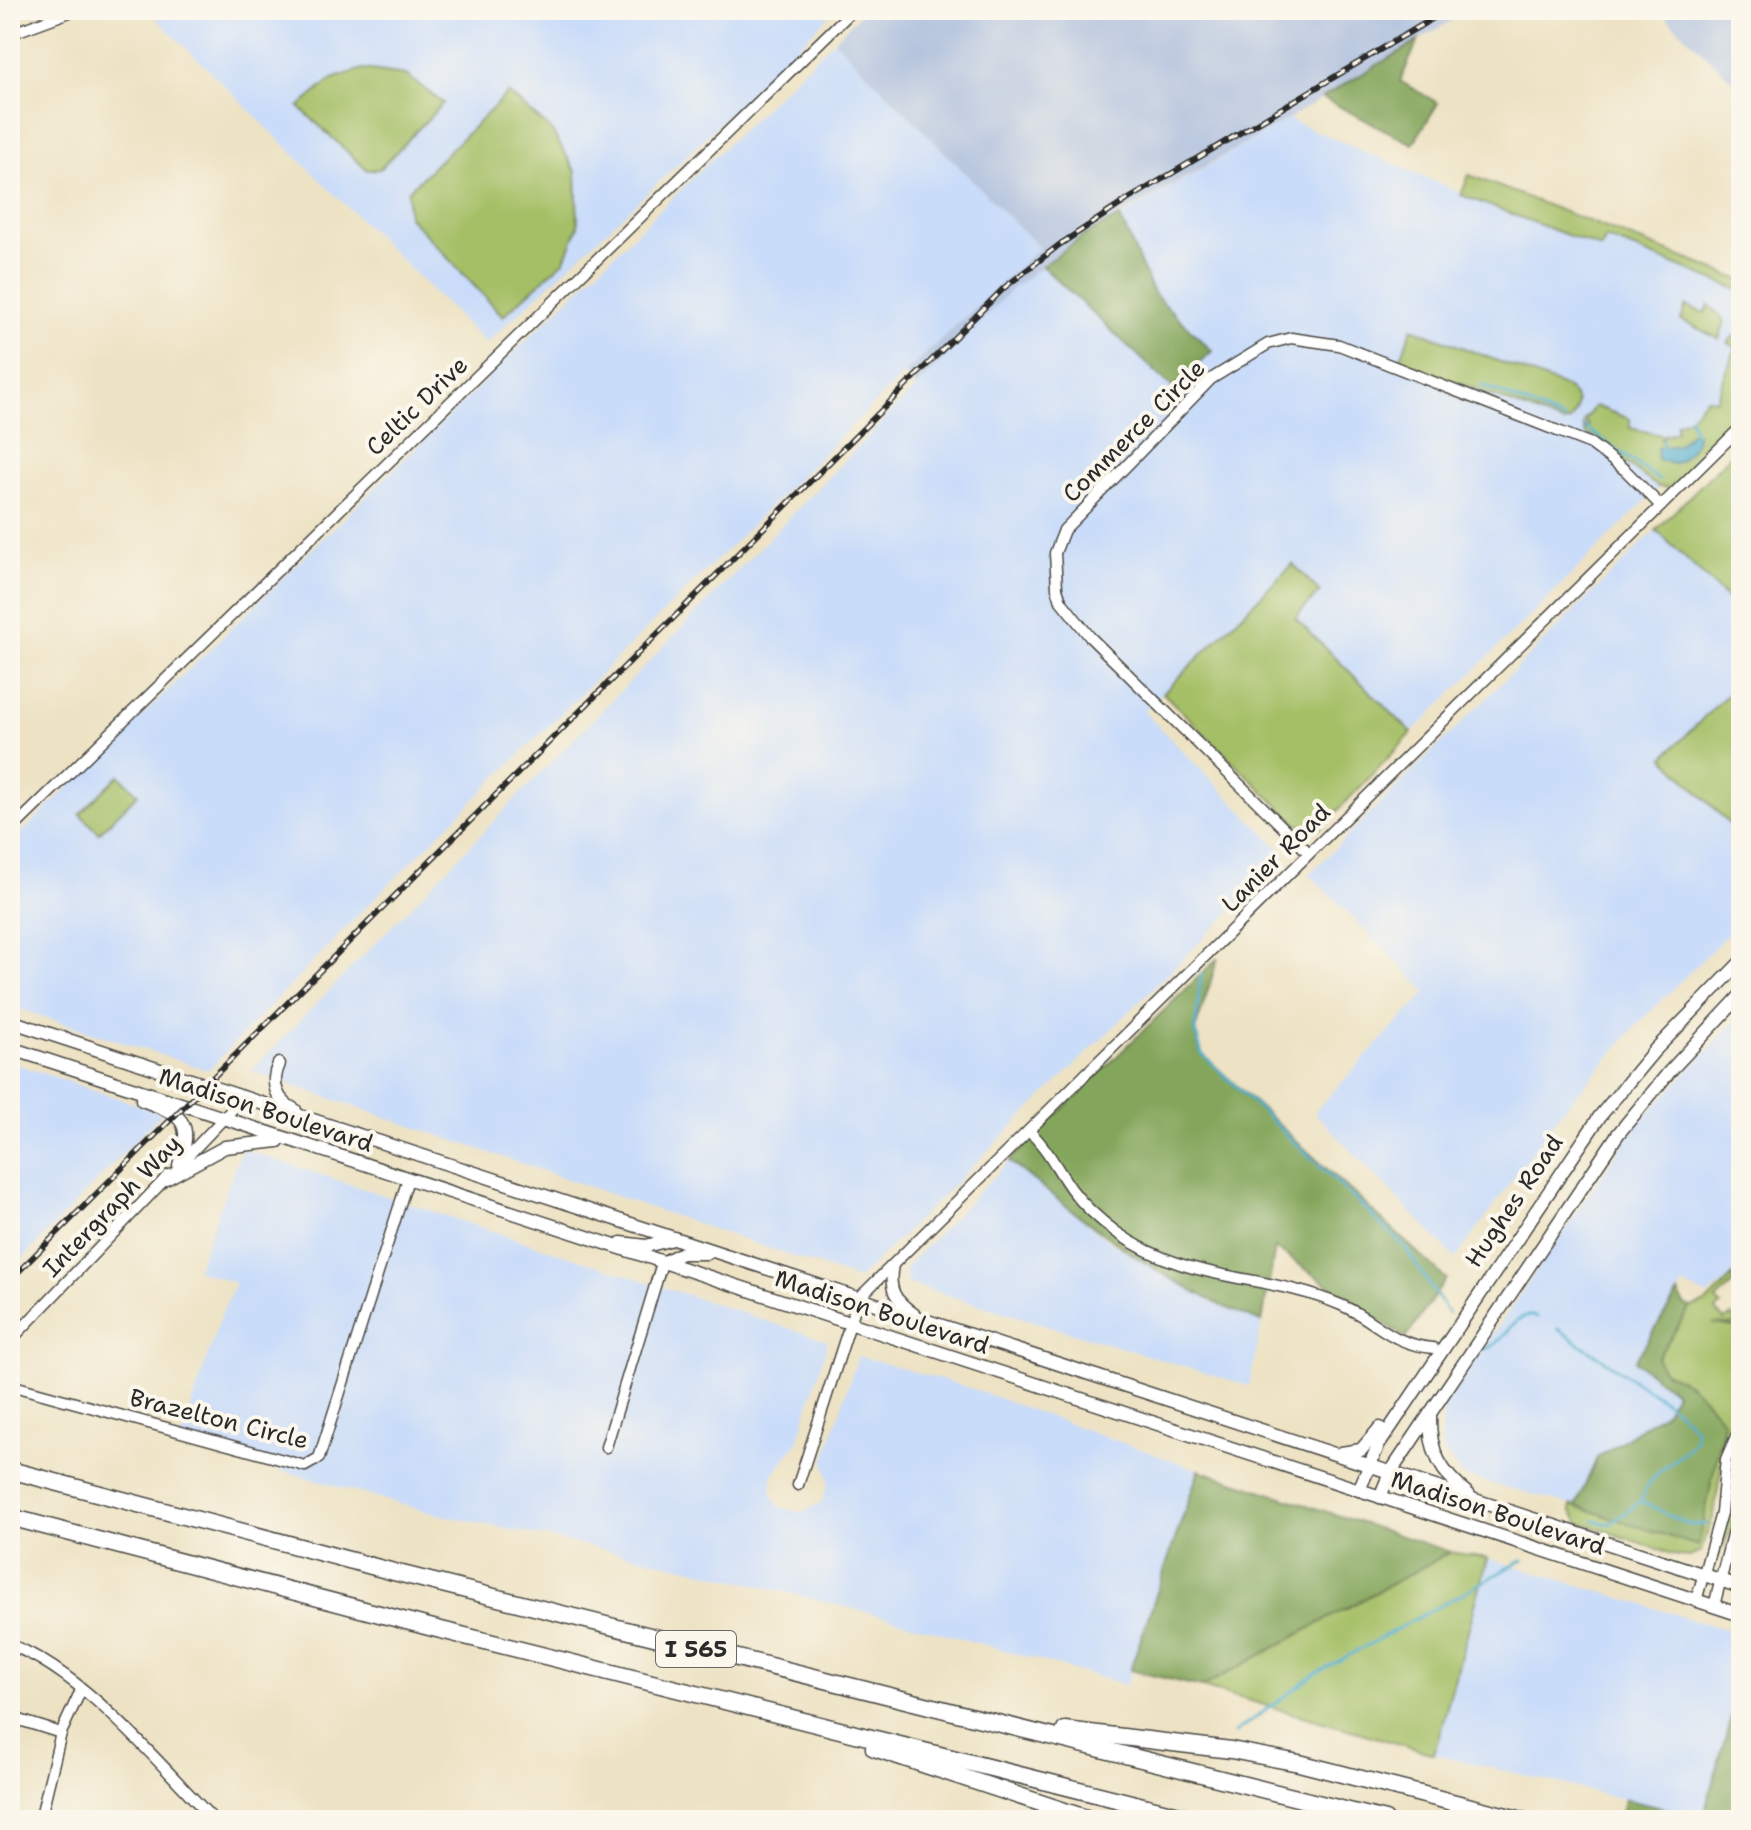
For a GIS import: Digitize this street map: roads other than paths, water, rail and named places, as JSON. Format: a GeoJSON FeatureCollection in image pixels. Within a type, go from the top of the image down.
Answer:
{"type":"FeatureCollection","features":[{"type":"Feature","properties":{"kind":"highway","name":"I 565"},"geometry":{"type":"LineString","coordinates":[[10,1470],[320,1554],[999,1721],[1385,1820]]}},
{"type":"Feature","properties":{"kind":"highway","name":"I 565"},"geometry":{"type":"LineString","coordinates":[[10,1517],[1199,1820]]}},
{"type":"Feature","properties":{"kind":"highway"},"geometry":{"type":"LineString","coordinates":[[999,1721],[1231,1750],[1299,1763],[1522,1820]]}},
{"type":"Feature","properties":{"kind":"highway"},"geometry":{"type":"LineString","coordinates":[[805,1722],[900,1758],[1092,1820]]}},
{"type":"Feature","properties":{"kind":"main road","name":"Hughes Road"},"geometry":{"type":"LineString","coordinates":[[1359,1490],[1368,1466],[1487,1280],[1600,1116],[1654,1051],[1738,971]]}},
{"type":"Feature","properties":{"kind":"main road","name":"Hughes Road"},"geometry":{"type":"LineString","coordinates":[[1380,1497],[1390,1473],[1618,1134],[1670,1071],[1741,995]]}},
{"type":"Feature","properties":{"kind":"main road","name":"Madison Boulevard"},"geometry":{"type":"LineString","coordinates":[[10,1021],[1741,1587]]}},
{"type":"Feature","properties":{"kind":"main road","name":"Madison Boulevard"},"geometry":{"type":"LineString","coordinates":[[10,1048],[1741,1615]]}},
{"type":"Feature","properties":{"kind":"main road"},"geometry":{"type":"LineString","coordinates":[[279,1064],[273,1081],[283,1103],[373,1140]]}},
{"type":"Feature","properties":{"kind":"main road"},"geometry":{"type":"LineString","coordinates":[[97,1076],[177,1113],[183,1121],[187,1143],[179,1165]]}},
{"type":"Feature","properties":{"kind":"main road"},"geometry":{"type":"LineString","coordinates":[[166,1179],[225,1147],[259,1141],[292,1141]]}},
{"type":"Feature","properties":{"kind":"main road"},"geometry":{"type":"LineString","coordinates":[[598,1240],[646,1246],[675,1238]]}},
{"type":"Feature","properties":{"kind":"main road"},"geometry":{"type":"LineString","coordinates":[[662,1263],[682,1253],[726,1253]]}},
{"type":"Feature","properties":{"kind":"main road"},"geometry":{"type":"LineString","coordinates":[[1322,1451],[1353,1453],[1366,1446],[1433,1348],[1487,1280]]}},
{"type":"Feature","properties":{"kind":"main road"},"geometry":{"type":"LineString","coordinates":[[1082,1400],[1091,1374]]}},
{"type":"Feature","properties":{"kind":"main road"},"geometry":{"type":"LineString","coordinates":[[1430,1413],[1429,1435],[1441,1470],[1475,1499]]}},
{"type":"Feature","properties":{"kind":"street"},"geometry":{"type":"LineString","coordinates":[[10,34],[75,10]]}},
{"type":"Feature","properties":{"kind":"street","name":"Celtic Drive"},"geometry":{"type":"LineString","coordinates":[[10,831],[853,10]]}},
{"type":"Feature","properties":{"kind":"street","name":"Commerce Circle"},"geometry":{"type":"LineString","coordinates":[[1309,853],[1090,637],[1061,601],[1053,570],[1064,530],[1211,379],[1268,344],[1291,338],[1339,345],[1591,444],[1625,470],[1661,506]]}},
{"type":"Feature","properties":{"kind":"street","name":"Lanier Road"},"geometry":{"type":"LineString","coordinates":[[858,1299],[1741,427]]}},
{"type":"Feature","properties":{"kind":"street","name":"Intergraph Way"},"geometry":{"type":"LineString","coordinates":[[10,1341],[243,1098]]}},
{"type":"Feature","properties":{"kind":"street"},"geometry":{"type":"LineString","coordinates":[[1029,1131],[1045,1148],[1083,1203],[1142,1248],[1183,1268],[1270,1283],[1338,1304],[1407,1346],[1433,1348]]}},
{"type":"Feature","properties":{"kind":"street","name":"Brazelton Circle"},"geometry":{"type":"LineString","coordinates":[[10,1385],[305,1466],[313,1464],[319,1458],[345,1381],[408,1179]]}},
{"type":"Feature","properties":{"kind":"street"},"geometry":{"type":"LineString","coordinates":[[894,1262],[891,1288],[894,1297],[923,1320]]}},
{"type":"Feature","properties":{"kind":"street"},"geometry":{"type":"LineString","coordinates":[[606,1447],[662,1263]]}},
{"type":"Feature","properties":{"kind":"street"},"geometry":{"type":"LineString","coordinates":[[798,1485],[858,1299]]}},
{"type":"Feature","properties":{"kind":"street"},"geometry":{"type":"LineString","coordinates":[[1696,1601],[1721,1513],[1726,1459],[1741,1425]]}},
{"type":"Feature","properties":{"kind":"street"},"geometry":{"type":"LineString","coordinates":[[1726,1459],[1741,1463]]}},
{"type":"Feature","properties":{"kind":"street"},"geometry":{"type":"LineString","coordinates":[[1714,1606],[1741,1500]]}},
{"type":"Feature","properties":{"kind":"street"},"geometry":{"type":"LineString","coordinates":[[10,1645],[81,1690],[214,1820]]}},
{"type":"Feature","properties":{"kind":"street"},"geometry":{"type":"LineString","coordinates":[[40,1820],[61,1733],[81,1690]]}},
{"type":"Feature","properties":{"kind":"street"},"geometry":{"type":"LineString","coordinates":[[10,1717],[61,1733]]}},
{"type":"Feature","properties":{"kind":"water"},"geometry":{"type":"Polygon","coordinates":[[[1692,432],[1697,434],[1695,443],[1681,459],[1673,464],[1657,460],[1657,448],[1678,445],[1692,432]]]}},
{"type":"Feature","properties":{"kind":"waterway"},"geometry":{"type":"LineString","coordinates":[[1481,385],[1564,420]]}},
{"type":"Feature","properties":{"kind":"waterway"},"geometry":{"type":"LineString","coordinates":[[1690,417],[1694,433]]}},
{"type":"Feature","properties":{"kind":"waterway"},"geometry":{"type":"LineString","coordinates":[[1586,428],[1659,480]]}},
{"type":"Feature","properties":{"kind":"waterway"},"geometry":{"type":"LineString","coordinates":[[1663,440],[1663,446]]}},
{"type":"Feature","properties":{"kind":"waterway"},"geometry":{"type":"LineString","coordinates":[[1201,975],[1195,1031],[1202,1054],[1404,1246],[1448,1313]]}},
{"type":"Feature","properties":{"kind":"waterway"},"geometry":{"type":"LineString","coordinates":[[1484,1349],[1499,1341],[1521,1318],[1537,1317]]}},
{"type":"Feature","properties":{"kind":"waterway"},"geometry":{"type":"LineString","coordinates":[[1558,1329],[1668,1403],[1695,1428],[1695,1440],[1658,1473],[1641,1501]]}},
{"type":"Feature","properties":{"kind":"waterway"},"geometry":{"type":"LineString","coordinates":[[1594,1521],[1610,1524],[1641,1501],[1689,1525],[1707,1524]]}},
{"type":"Feature","properties":{"kind":"waterway"},"geometry":{"type":"LineString","coordinates":[[1235,1733],[1315,1674],[1523,1560]]}},
{"type":"Feature","properties":{"kind":"railway"},"geometry":{"type":"LineString","coordinates":[[10,1280],[1004,288],[1059,245],[1127,200],[1447,10]]}}]}
